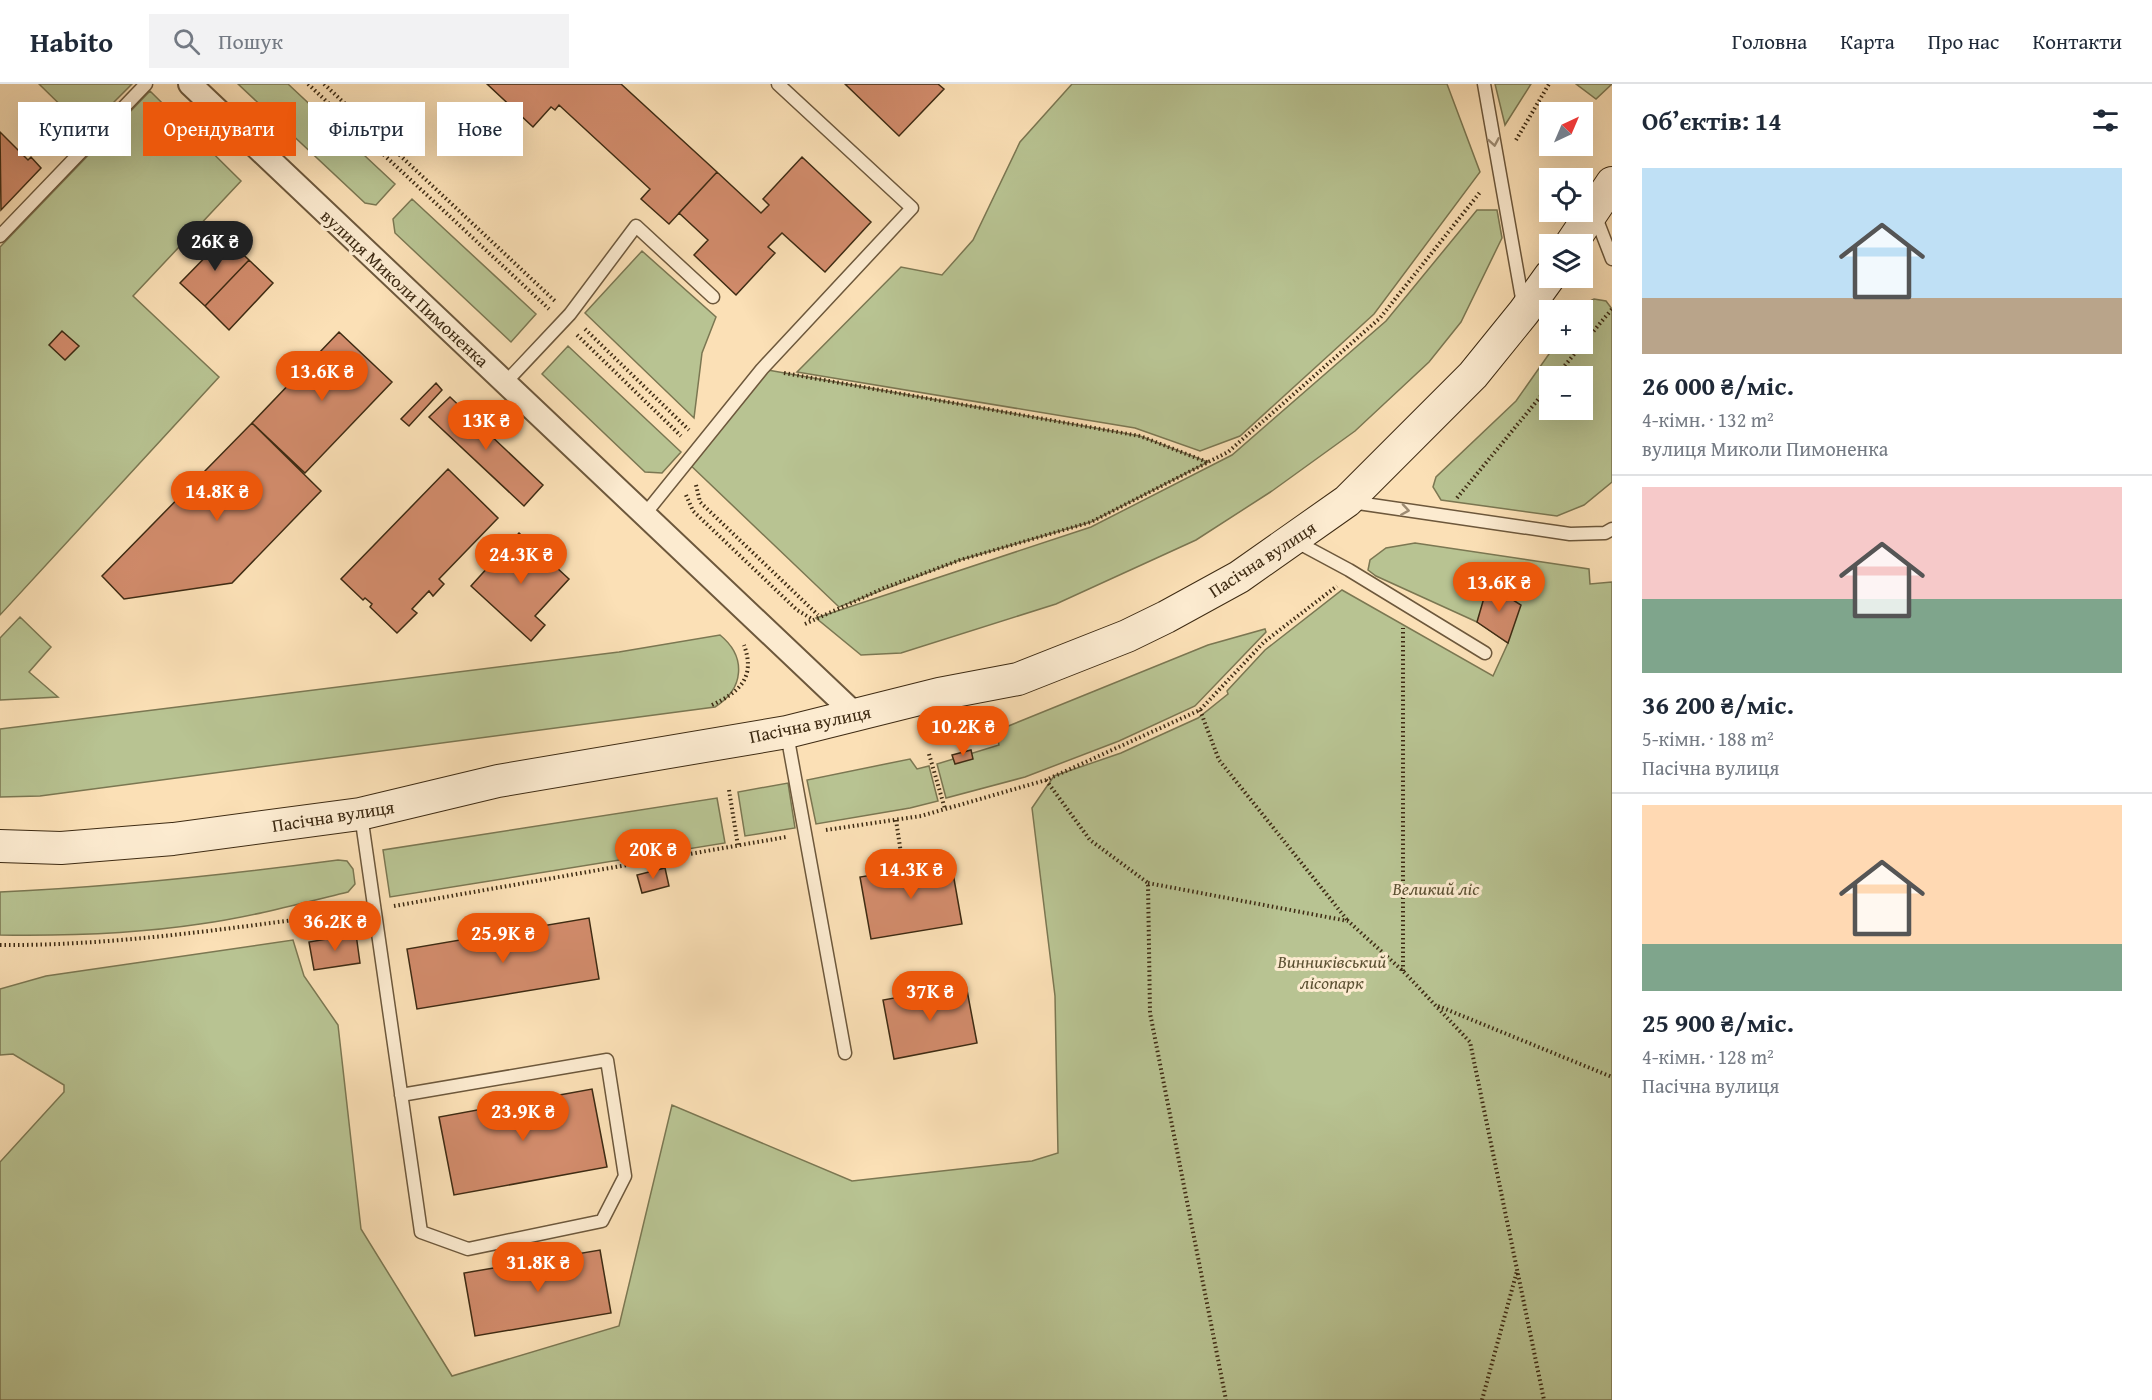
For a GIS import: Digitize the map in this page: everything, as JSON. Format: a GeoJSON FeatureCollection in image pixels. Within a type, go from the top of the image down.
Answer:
{"type":"FeatureCollection","features":[{"type":"Feature","properties":{"kind":"main road"},"geometry":{"type":"LineString","coordinates":[[1578,234],[1612,185]]}},
{"type":"Feature","properties":{"kind":"main road","name":"Пасічна вулиця"},"geometry":{"type":"LineString","coordinates":[[0,846],[62,848],[173,838],[360,814],[498,781],[787,732],[939,694],[1018,679],[1126,636],[1239,577],[1347,501],[1473,375],[1541,288]]}},
{"type":"Feature","properties":{"kind":"street","name":"вулиця Миколи Пимоненка"},"geometry":{"type":"LineString","coordinates":[[190,84],[856,715]]}},
{"type":"Feature","properties":{"kind":"lane"},"geometry":{"type":"LineString","coordinates":[[0,236],[146,84]]}},
{"type":"Feature","properties":{"kind":"lane"},"geometry":{"type":"LineString","coordinates":[[645,514],[762,369],[912,208],[778,84]]}},
{"type":"Feature","properties":{"kind":"lane"},"geometry":{"type":"LineString","coordinates":[[1484,84],[1524,312]]}},
{"type":"Feature","properties":{"kind":"lane"},"geometry":{"type":"LineString","coordinates":[[1594,212],[1612,259]]}},
{"type":"Feature","properties":{"kind":"lane"},"geometry":{"type":"LineString","coordinates":[[505,383],[566,318],[636,226],[713,297]]}},
{"type":"Feature","properties":{"kind":"lane"},"geometry":{"type":"LineString","coordinates":[[1347,501],[1570,534],[1605,532],[1612,528]]}},
{"type":"Feature","properties":{"kind":"lane"},"geometry":{"type":"LineString","coordinates":[[1294,540],[1349,570],[1485,653]]}},
{"type":"Feature","properties":{"kind":"lane"},"geometry":{"type":"LineString","coordinates":[[787,732],[845,1053]]}},
{"type":"Feature","properties":{"kind":"lane"},"geometry":{"type":"LineString","coordinates":[[360,814],[374,909],[401,1095],[421,1232],[468,1249],[602,1221],[625,1176],[607,1060],[401,1095]]}},
{"type":"Feature","properties":{"kind":"path"},"geometry":{"type":"LineString","coordinates":[[308,84],[695,437]]}},
{"type":"Feature","properties":{"kind":"path"},"geometry":{"type":"LineString","coordinates":[[324,84],[566,318],[687,441],[688,458],[684,484],[686,498],[693,511],[797,610],[812,619]]}},
{"type":"Feature","properties":{"kind":"path"},"geometry":{"type":"LineString","coordinates":[[805,624],[818,615],[960,560],[1091,522],[1228,452],[1380,318],[1499,169],[1549,84]]}},
{"type":"Feature","properties":{"kind":"path"},"geometry":{"type":"LineString","coordinates":[[1564,366],[1612,309]]}},
{"type":"Feature","properties":{"kind":"path"},"geometry":{"type":"LineString","coordinates":[[762,369],[1140,436],[1208,462]]}},
{"type":"Feature","properties":{"kind":"path"},"geometry":{"type":"LineString","coordinates":[[1453,502],[1539,398]]}},
{"type":"Feature","properties":{"kind":"path"},"geometry":{"type":"LineString","coordinates":[[697,477],[700,502],[818,615]]}},
{"type":"Feature","properties":{"kind":"path"},"geometry":{"type":"LineString","coordinates":[[0,945],[46,945],[201,931],[374,909],[806,833],[896,820],[945,809],[1046,780],[1200,710],[1258,648],[1336,586],[1349,570]]}},
{"type":"Feature","properties":{"kind":"path"},"geometry":{"type":"LineString","coordinates":[[1403,603],[1403,971]]}},
{"type":"Feature","properties":{"kind":"path"},"geometry":{"type":"LineString","coordinates":[[712,705],[734,694],[742,684],[747,668],[745,646]]}},
{"type":"Feature","properties":{"kind":"path"},"geometry":{"type":"LineString","coordinates":[[1200,710],[1219,760],[1348,921],[1403,971],[1470,1042],[1544,1400]]}},
{"type":"Feature","properties":{"kind":"path"},"geometry":{"type":"LineString","coordinates":[[929,754],[945,809]]}},
{"type":"Feature","properties":{"kind":"path"},"geometry":{"type":"LineString","coordinates":[[1046,780],[1090,840],[1148,883],[1348,921]]}},
{"type":"Feature","properties":{"kind":"path"},"geometry":{"type":"LineString","coordinates":[[729,790],[738,846]]}},
{"type":"Feature","properties":{"kind":"path"},"geometry":{"type":"LineString","coordinates":[[896,820],[902,860]]}},
{"type":"Feature","properties":{"kind":"path"},"geometry":{"type":"LineString","coordinates":[[1148,883],[1150,1013],[1226,1400]]}},
{"type":"Feature","properties":{"kind":"path"},"geometry":{"type":"LineString","coordinates":[[1435,1005],[1612,1077]]}},
{"type":"Feature","properties":{"kind":"path"},"geometry":{"type":"LineString","coordinates":[[1482,1400],[1517,1270]]}},
{"type":"Feature","properties":{"kind":"green space"},"geometry":{"type":"Polygon","coordinates":[[[39,84],[132,84],[114,102],[57,102],[39,84]]]}},
{"type":"Feature","properties":{"kind":"green space"},"geometry":{"type":"Polygon","coordinates":[[[238,84],[288,84],[308,103],[308,150],[296,138],[296,102],[257,102],[238,84]]]}},
{"type":"Feature","properties":{"kind":"green space"},"geometry":{"type":"Polygon","coordinates":[[[1072,84],[1447,84],[1480,172],[1374,314],[1240,436],[1200,451],[1135,428],[797,372],[901,267],[942,275],[973,240],[1020,142],[1072,84]]]}},
{"type":"Feature","properties":{"kind":"green space"},"geometry":{"type":"Polygon","coordinates":[[[1495,84],[1531,84],[1505,125],[1495,84]]]}},
{"type":"Feature","properties":{"kind":"green space"},"geometry":{"type":"Polygon","coordinates":[[[1576,84],[1612,84],[1596,99],[1576,84]]]}},
{"type":"Feature","properties":{"kind":"green space"},"geometry":{"type":"Polygon","coordinates":[[[150,91],[161,102],[143,102],[143,156],[216,156],[241,181],[133,296],[219,377],[0,615],[0,247],[88,156],[131,156],[131,111],[150,91]]]}},
{"type":"Feature","properties":{"kind":"green space"},"geometry":{"type":"Polygon","coordinates":[[[315,156],[365,156],[395,184],[376,205],[365,203],[315,156]]]}},
{"type":"Feature","properties":{"kind":"green space"},"geometry":{"type":"Polygon","coordinates":[[[412,199],[536,314],[511,342],[395,233],[393,219],[412,199]]]}},
{"type":"Feature","properties":{"kind":"green space"},"geometry":{"type":"Polygon","coordinates":[[[1477,210],[1497,210],[1502,238],[1461,322],[1429,362],[1355,431],[1272,491],[1196,540],[1056,604],[901,653],[861,655],[816,618],[1091,527],[1232,455],[1386,321],[1477,210]]]}},
{"type":"Feature","properties":{"kind":"green space"},"geometry":{"type":"Polygon","coordinates":[[[642,251],[716,317],[702,353],[694,418],[585,313],[642,251]]]}},
{"type":"Feature","properties":{"kind":"green space"},"geometry":{"type":"Polygon","coordinates":[[[1594,299],[1606,301],[1612,309],[1612,482],[1584,505],[1557,516],[1441,500],[1433,487],[1436,477],[1516,401],[1539,368],[1539,420],[1593,420],[1593,366],[1541,366],[1549,354],[1593,354],[1592,300],[1594,299]]]}},
{"type":"Feature","properties":{"kind":"green space"},"geometry":{"type":"Polygon","coordinates":[[[568,346],[681,452],[662,473],[645,472],[542,374],[568,346]]]}},
{"type":"Feature","properties":{"kind":"green space"},"geometry":{"type":"Polygon","coordinates":[[[762,369],[1140,436],[1208,462],[1091,522],[960,560],[839,607],[686,461],[762,369]]]}},
{"type":"Feature","properties":{"kind":"green space","name":"Великий ліс"},"geometry":{"type":"Polygon","coordinates":[[[1415,543],[1589,569],[1590,584],[1612,582],[1612,1400],[0,1400],[0,1162],[64,1092],[64,1085],[13,1054],[0,1055],[0,989],[46,976],[293,940],[304,976],[338,1025],[361,1229],[452,1376],[619,1326],[672,1105],[852,1181],[1032,1161],[1058,1153],[1055,996],[1032,808],[1054,776],[1121,753],[1198,718],[1228,694],[1227,691],[1265,650],[1342,590],[1493,676],[1508,643],[1477,622],[1376,576],[1368,570],[1370,560],[1386,548],[1415,543]]]}},
{"type":"Feature","properties":{"kind":"green space"},"geometry":{"type":"Polygon","coordinates":[[[20,617],[51,647],[29,672],[58,697],[0,700],[0,638],[20,617]]]}},
{"type":"Feature","properties":{"kind":"green space"},"geometry":{"type":"Polygon","coordinates":[[[1265,629],[1266,632],[1195,706],[1119,741],[1025,777],[946,798],[937,764],[999,745],[996,731],[1208,645],[1265,629]]]}},
{"type":"Feature","properties":{"kind":"green space"},"geometry":{"type":"Polygon","coordinates":[[[720,635],[735,653],[738,672],[732,691],[715,707],[40,796],[0,797],[0,729],[619,652],[720,635]]]}},
{"type":"Feature","properties":{"kind":"green space"},"geometry":{"type":"Polygon","coordinates":[[[910,759],[917,769],[929,766],[938,801],[816,824],[807,780],[910,759]]]}},
{"type":"Feature","properties":{"kind":"green space"},"geometry":{"type":"Polygon","coordinates":[[[788,783],[795,828],[745,836],[738,792],[788,783]]]}},
{"type":"Feature","properties":{"kind":"green space"},"geometry":{"type":"Polygon","coordinates":[[[717,798],[725,843],[390,897],[383,850],[717,798]]]}},
{"type":"Feature","properties":{"kind":"green space"},"geometry":{"type":"Polygon","coordinates":[[[338,860],[347,861],[353,869],[355,884],[348,892],[274,910],[219,921],[150,930],[75,935],[0,935],[0,892],[169,880],[338,860]]]}},
{"type":"Feature","properties":{"kind":"building"},"geometry":{"type":"Polygon","coordinates":[[[487,84],[621,84],[717,172],[669,224],[641,199],[650,189],[559,105],[555,110],[551,107],[533,127],[523,118],[523,102],[506,102],[487,84]]]}},
{"type":"Feature","properties":{"kind":"building"},"geometry":{"type":"Polygon","coordinates":[[[845,84],[938,84],[944,89],[899,136],[845,84]]]}},
{"type":"Feature","properties":{"kind":"building"},"geometry":{"type":"Polygon","coordinates":[[[0,132],[18,150],[18,156],[24,156],[28,160],[31,157],[41,168],[1,210],[0,132]]]}},
{"type":"Feature","properties":{"kind":"building"},"geometry":{"type":"Polygon","coordinates":[[[802,157],[871,222],[825,272],[782,233],[768,247],[775,253],[736,295],[694,255],[708,240],[679,213],[717,172],[761,213],[769,205],[763,199],[802,157]]]}},
{"type":"Feature","properties":{"kind":"building"},"geometry":{"type":"Polygon","coordinates":[[[225,237],[249,260],[205,306],[180,283],[225,237]]]}},
{"type":"Feature","properties":{"kind":"building"},"geometry":{"type":"Polygon","coordinates":[[[249,260],[273,283],[229,330],[205,306],[249,260]]]}},
{"type":"Feature","properties":{"kind":"building"},"geometry":{"type":"Polygon","coordinates":[[[62,331],[79,346],[65,360],[49,345],[62,331]]]}},
{"type":"Feature","properties":{"kind":"building"},"geometry":{"type":"Polygon","coordinates":[[[339,332],[392,382],[305,473],[252,423],[339,332]]]}},
{"type":"Feature","properties":{"kind":"building"},"geometry":{"type":"Polygon","coordinates":[[[436,383],[442,390],[409,426],[401,419],[436,383]]]}},
{"type":"Feature","properties":{"kind":"building"},"geometry":{"type":"Polygon","coordinates":[[[450,397],[543,485],[524,506],[429,417],[450,397]]]}},
{"type":"Feature","properties":{"kind":"building"},"geometry":{"type":"Polygon","coordinates":[[[252,423],[321,491],[232,583],[124,599],[102,576],[252,423]]]}},
{"type":"Feature","properties":{"kind":"building"},"geometry":{"type":"Polygon","coordinates":[[[448,469],[498,518],[439,579],[444,584],[433,596],[429,591],[412,609],[417,613],[397,633],[370,607],[372,604],[365,598],[363,600],[341,579],[448,469]]]}},
{"type":"Feature","properties":{"kind":"building"},"geometry":{"type":"Polygon","coordinates":[[[519,533],[569,579],[535,616],[545,625],[531,641],[471,586],[519,533]]]}},
{"type":"Feature","properties":{"kind":"building"},"geometry":{"type":"Polygon","coordinates":[[[1488,584],[1521,605],[1508,643],[1477,622],[1488,584]]]}},
{"type":"Feature","properties":{"kind":"building"},"geometry":{"type":"Polygon","coordinates":[[[971,750],[973,759],[955,764],[952,755],[971,750]]]}},
{"type":"Feature","properties":{"kind":"building"},"geometry":{"type":"Polygon","coordinates":[[[951,862],[962,924],[871,939],[860,877],[951,862]]]}},
{"type":"Feature","properties":{"kind":"building"},"geometry":{"type":"Polygon","coordinates":[[[665,868],[669,886],[642,893],[637,875],[665,868]]]}},
{"type":"Feature","properties":{"kind":"building"},"geometry":{"type":"Polygon","coordinates":[[[589,918],[599,979],[417,1009],[407,949],[589,918]]]}},
{"type":"Feature","properties":{"kind":"building"},"geometry":{"type":"Polygon","coordinates":[[[356,934],[360,963],[314,970],[309,942],[356,934]]]}},
{"type":"Feature","properties":{"kind":"building"},"geometry":{"type":"Polygon","coordinates":[[[966,985],[977,1043],[894,1059],[883,1000],[966,985]]]}},
{"type":"Feature","properties":{"kind":"building"},"geometry":{"type":"Polygon","coordinates":[[[592,1089],[607,1167],[454,1195],[439,1117],[592,1089]]]}},
{"type":"Feature","properties":{"kind":"building"},"geometry":{"type":"Polygon","coordinates":[[[600,1250],[611,1313],[475,1336],[464,1273],[600,1250]]]}},
{"type":"Feature","properties":{"kind":"park label","name":"Винниківський лісопарк"},"geometry":{"type":"Point","coordinates":[1332,971]}}]}
